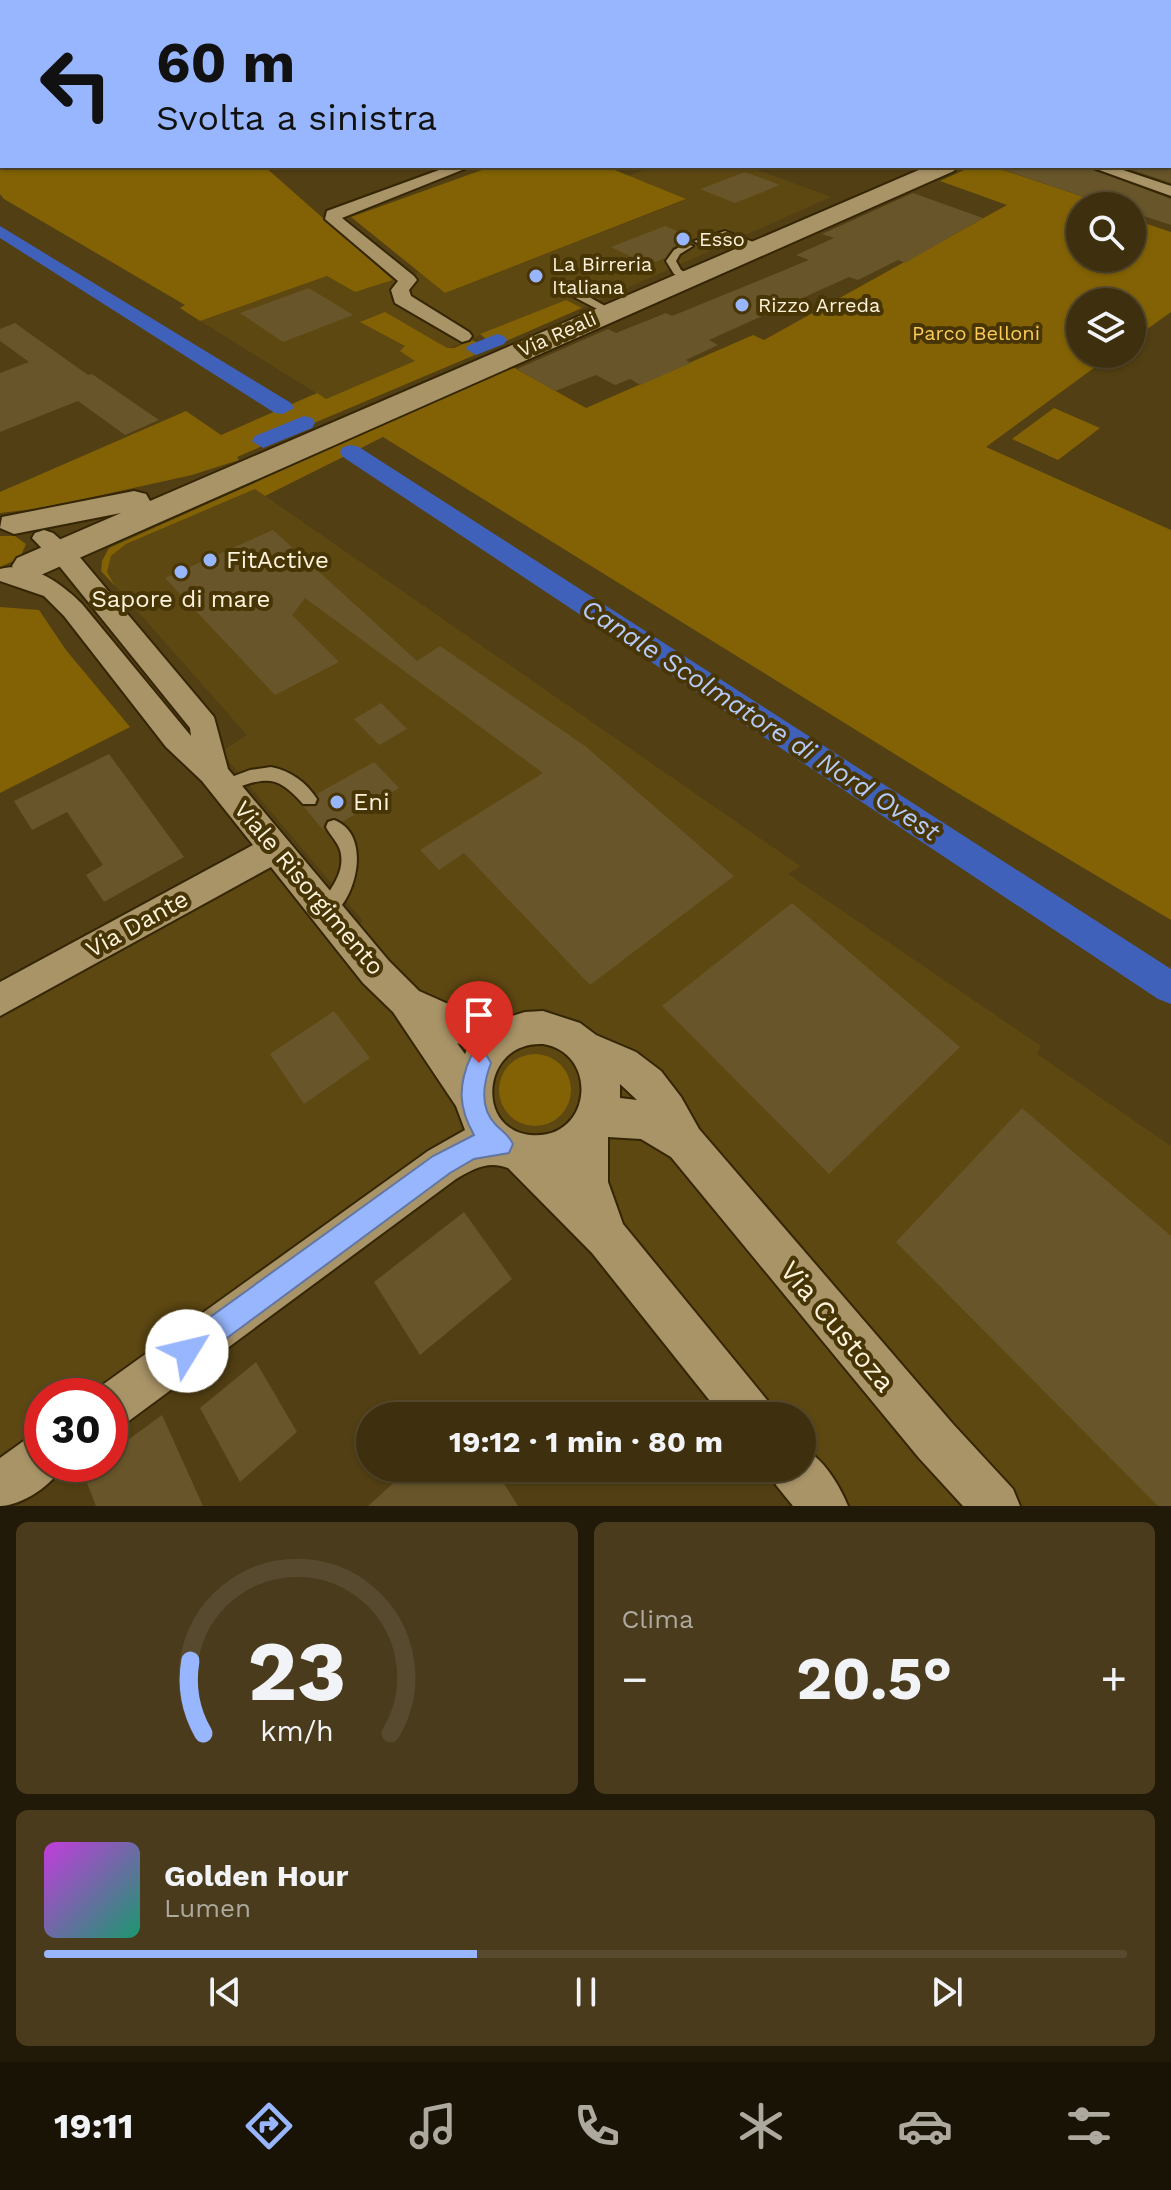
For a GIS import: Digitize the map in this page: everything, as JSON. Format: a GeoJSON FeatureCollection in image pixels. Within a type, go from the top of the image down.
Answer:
{"type":"FeatureCollection","features":[{"type":"Feature","properties":{"kind":"main road","name":"Via Reali"},"geometry":{"type":"LineString","coordinates":[[34,552],[214,485],[941,168]]}},
{"type":"Feature","properties":{"kind":"main road","name":"Via Reali"},"geometry":{"type":"LineString","coordinates":[[34,552],[214,485]]}},
{"type":"Feature","properties":{"kind":"street"},"geometry":{"type":"LineString","coordinates":[[459,168],[333,215],[333,219],[408,280],[400,290],[402,299],[462,336]]}},
{"type":"Feature","properties":{"kind":"street"},"geometry":{"type":"LineString","coordinates":[[1102,168],[1171,191]]}},
{"type":"Feature","properties":{"kind":"street","name":"Viale Risorgimento"},"geometry":{"type":"LineString","coordinates":[[34,552],[28,579],[53,590],[73,610],[176,739],[219,779],[376,972],[406,1001]]}},
{"type":"Feature","properties":{"kind":"street","name":"Viale Risorgimento"},"geometry":{"type":"LineString","coordinates":[[34,552],[204,725],[219,779]]}},
{"type":"Feature","properties":{"kind":"street","name":"Via Dante"},"geometry":{"type":"LineString","coordinates":[[0,1000],[275,849]]}},
{"type":"Feature","properties":{"kind":"street"},"geometry":{"type":"LineString","coordinates":[[406,1001],[469,1031],[504,1038]]}},
{"type":"Feature","properties":{"kind":"street"},"geometry":{"type":"LineString","coordinates":[[406,1001],[472,1097]]}},
{"type":"Feature","properties":{"kind":"street"},"geometry":{"type":"LineString","coordinates":[[685,1143],[657,1092],[638,1073],[558,1031],[520,1031],[504,1038],[489,1049],[479,1063],[473,1080],[472,1097],[476,1116],[486,1132],[510,1148],[607,1238],[740,1402]]}},
{"type":"Feature","properties":{"kind":"street"},"geometry":{"type":"LineString","coordinates":[[588,1049],[598,1065],[603,1083],[602,1102],[591,1126],[588,1182],[607,1238]]}},
{"type":"Feature","properties":{"kind":"street"},"geometry":{"type":"LineString","coordinates":[[128,1394],[471,1147],[510,1148],[539,1154],[557,1151],[591,1126],[618,1115],[636,1117],[656,1125],[685,1143]]}},
{"type":"Feature","properties":{"kind":"street","name":"Via Custoza"},"geometry":{"type":"LineString","coordinates":[[685,1143],[916,1417],[996,1506]]}},
{"type":"Feature","properties":{"kind":"street"},"geometry":{"type":"LineString","coordinates":[[0,1487],[24,1470]]}},
{"type":"Feature","properties":{"kind":"lane"},"geometry":{"type":"LineString","coordinates":[[699,241],[725,234],[758,247]]}},
{"type":"Feature","properties":{"kind":"lane"},"geometry":{"type":"LineString","coordinates":[[688,246],[677,252],[671,261],[677,272],[688,277]]}},
{"type":"Feature","properties":{"kind":"lane"},"geometry":{"type":"LineString","coordinates":[[578,295],[609,311]]}},
{"type":"Feature","properties":{"kind":"lane"},"geometry":{"type":"LineString","coordinates":[[219,779],[272,772],[295,782],[309,799]]}},
{"type":"Feature","properties":{"kind":"lane"},"geometry":{"type":"LineString","coordinates":[[326,911],[346,881],[351,859],[349,847],[334,827]]}},
{"type":"Feature","properties":{"kind":"shaded area"},"geometry":{"type":"Polygon","coordinates":[[[649,168],[752,168],[831,197],[582,308],[566,300],[326,399],[200,321],[327,276],[355,292],[419,272],[445,293],[685,200],[628,176],[649,168]]]}},
{"type":"Feature","properties":{"kind":"shaded area"},"geometry":{"type":"Polygon","coordinates":[[[255,489],[800,866],[788,874],[1041,1046],[1037,1054],[1171,1146],[1171,1506],[839,1506],[816,1479],[816,1402],[751,1402],[505,1139],[128,1384],[128,1378],[24,1378],[24,1463],[0,1481],[0,1006],[277,853],[346,933],[363,921],[221,752],[247,735],[115,586],[107,572],[111,556],[126,544],[255,489]]]}},
{"type":"Feature","properties":{"kind":"green space"},"geometry":{"type":"Polygon","coordinates":[[[0,168],[266,168],[393,280],[355,292],[327,276],[200,321],[180,308],[185,305],[0,194],[0,168]]]}},
{"type":"Feature","properties":{"kind":"green space"},"geometry":{"type":"Polygon","coordinates":[[[487,168],[610,168],[686,199],[445,293],[351,217],[487,168]]]}},
{"type":"Feature","properties":{"kind":"green space","name":"Parco Belloni"},"geometry":{"type":"Polygon","coordinates":[[[969,168],[997,168],[1069,192],[1066,192],[1066,272],[1146,272],[1146,224],[1171,232],[1171,312],[1146,330],[1146,288],[1066,288],[1066,368],[1094,368],[986,447],[1171,530],[1171,920],[956,792],[383,437],[265,496],[255,489],[126,544],[111,556],[107,572],[115,586],[101,571],[109,548],[513,367],[586,408],[753,335],[764,340],[1007,205],[940,181],[969,168]]]}},
{"type":"Feature","properties":{"kind":"green space"},"geometry":{"type":"Polygon","coordinates":[[[566,300],[582,308],[495,346],[492,344],[497,340],[487,340],[480,334],[566,300]]]}},
{"type":"Feature","properties":{"kind":"green space"},"geometry":{"type":"Polygon","coordinates":[[[385,312],[447,348],[472,340],[480,344],[475,345],[476,348],[489,349],[307,426],[300,421],[260,438],[267,444],[237,457],[239,460],[192,475],[43,508],[0,513],[0,492],[186,411],[221,435],[317,393],[326,399],[415,361],[400,351],[405,346],[360,322],[385,312]]]}},
{"type":"Feature","properties":{"kind":"green space"},"geometry":{"type":"Polygon","coordinates":[[[1054,408],[1100,428],[1058,460],[1012,439],[1054,408]]]}},
{"type":"Feature","properties":{"kind":"green space"},"geometry":{"type":"Polygon","coordinates":[[[0,536],[15,536],[26,544],[20,558],[0,567],[0,536]]]}},
{"type":"Feature","properties":{"kind":"green space"},"geometry":{"type":"Polygon","coordinates":[[[0,607],[39,610],[66,650],[130,727],[0,793],[0,607]]]}},
{"type":"Feature","properties":{"kind":"green space"},"geometry":{"type":"Polygon","coordinates":[[[535,1054],[555,1060],[565,1070],[571,1090],[565,1110],[555,1120],[535,1126],[515,1120],[505,1110],[499,1090],[505,1070],[515,1060],[535,1054]]]}},
{"type":"Feature","properties":{"kind":"building"},"geometry":{"type":"Polygon","coordinates":[[[1004,168],[1090,168],[1171,199],[1171,225],[1146,217],[1146,192],[1069,192],[1004,168]]]}},
{"type":"Feature","properties":{"kind":"building"},"geometry":{"type":"Polygon","coordinates":[[[1126,168],[1171,168],[1171,183],[1126,168]]]}},
{"type":"Feature","properties":{"kind":"building"},"geometry":{"type":"Polygon","coordinates":[[[745,172],[780,185],[735,203],[700,189],[745,172]]]}},
{"type":"Feature","properties":{"kind":"building"},"geometry":{"type":"Polygon","coordinates":[[[913,193],[983,218],[905,263],[898,260],[858,280],[849,277],[709,340],[718,345],[686,360],[691,363],[640,385],[630,379],[615,385],[596,375],[555,391],[517,369],[608,329],[616,333],[666,313],[672,316],[809,260],[796,255],[834,238],[822,234],[913,193]]]}},
{"type":"Feature","properties":{"kind":"building"},"geometry":{"type":"Polygon","coordinates":[[[665,226],[693,238],[692,243],[684,241],[673,247],[665,258],[648,265],[611,247],[665,226]]]}},
{"type":"Feature","properties":{"kind":"building"},"geometry":{"type":"Polygon","coordinates":[[[309,288],[353,315],[283,342],[240,313],[309,288]]]}},
{"type":"Feature","properties":{"kind":"building"},"geometry":{"type":"Polygon","coordinates":[[[15,323],[159,420],[125,435],[78,401],[0,432],[0,373],[29,362],[0,341],[0,329],[15,323]]]}},
{"type":"Feature","properties":{"kind":"building"},"geometry":{"type":"Polygon","coordinates":[[[273,530],[417,661],[440,646],[585,746],[734,876],[590,985],[464,853],[439,870],[420,850],[543,773],[305,598],[292,615],[339,662],[275,695],[165,578],[273,530]]]}},
{"type":"Feature","properties":{"kind":"building"},"geometry":{"type":"Polygon","coordinates":[[[381,703],[407,729],[379,745],[354,719],[381,703]]]}},
{"type":"Feature","properties":{"kind":"building"},"geometry":{"type":"Polygon","coordinates":[[[109,754],[184,857],[104,902],[86,875],[103,865],[67,812],[32,830],[14,801],[109,754]]]}},
{"type":"Feature","properties":{"kind":"building"},"geometry":{"type":"Polygon","coordinates":[[[374,762],[399,788],[342,822],[336,818],[327,819],[323,826],[325,832],[304,807],[317,806],[320,800],[317,794],[374,762]]]}},
{"type":"Feature","properties":{"kind":"building"},"geometry":{"type":"Polygon","coordinates":[[[792,903],[960,1047],[829,1174],[662,1006],[792,903]]]}},
{"type":"Feature","properties":{"kind":"building"},"geometry":{"type":"Polygon","coordinates":[[[334,1011],[370,1058],[304,1104],[270,1054],[334,1011]]]}},
{"type":"Feature","properties":{"kind":"building"},"geometry":{"type":"Polygon","coordinates":[[[1022,1108],[1171,1236],[1171,1506],[1158,1506],[896,1242],[1022,1108]]]}},
{"type":"Feature","properties":{"kind":"building"},"geometry":{"type":"Polygon","coordinates":[[[464,1212],[512,1279],[420,1355],[374,1282],[464,1212]]]}},
{"type":"Feature","properties":{"kind":"building"},"geometry":{"type":"Polygon","coordinates":[[[256,1362],[297,1432],[240,1482],[200,1408],[256,1362]]]}},
{"type":"Feature","properties":{"kind":"building"},"geometry":{"type":"Polygon","coordinates":[[[162,1415],[203,1506],[96,1506],[87,1482],[128,1482],[128,1440],[162,1415]]]}},
{"type":"Feature","properties":{"kind":"building"},"geometry":{"type":"Polygon","coordinates":[[[395,1482],[503,1482],[518,1506],[368,1506],[395,1482]]]}},
{"type":"Feature","properties":{"kind":"waterway","name":"Canale Scolmatore di Nord Ovest"},"geometry":{"type":"LineString","coordinates":[[0,231],[283,408]]}},
{"type":"Feature","properties":{"kind":"waterway"},"geometry":{"type":"LineString","coordinates":[[476,349],[497,340]]}},
{"type":"Feature","properties":{"kind":"waterway"},"geometry":{"type":"LineString","coordinates":[[263,441],[304,423]]}},
{"type":"Feature","properties":{"kind":"waterway"},"geometry":{"type":"LineString","coordinates":[[270,434],[273,437]]}},
{"type":"Feature","properties":{"kind":"waterway","name":"Canale Scolmatore di Nord Ovest"},"geometry":{"type":"LineString","coordinates":[[351,452],[1171,988]]}},
{"type":"Feature","properties":{"kind":"place","name":"Esso"},"geometry":{"type":"Point","coordinates":[683,239]}},
{"type":"Feature","properties":{"kind":"place","name":"La Birreria Italiana"},"geometry":{"type":"Point","coordinates":[536,276]}},
{"type":"Feature","properties":{"kind":"place","name":"Rizzo Arreda"},"geometry":{"type":"Point","coordinates":[742,305]}},
{"type":"Feature","properties":{"kind":"place","name":"FitActive"},"geometry":{"type":"Point","coordinates":[210,560]}},
{"type":"Feature","properties":{"kind":"place","name":"Sapore di mare"},"geometry":{"type":"Point","coordinates":[181,572]}},
{"type":"Feature","properties":{"kind":"place","name":"Eni"},"geometry":{"type":"Point","coordinates":[337,802]}},
{"type":"Feature","properties":{"kind":"route"},"geometry":{"type":"LineString","coordinates":[[187,1351],[442,1165],[471,1147],[501,1144],[486,1132],[476,1116],[472,1097],[473,1080],[479,1063]]}}]}
